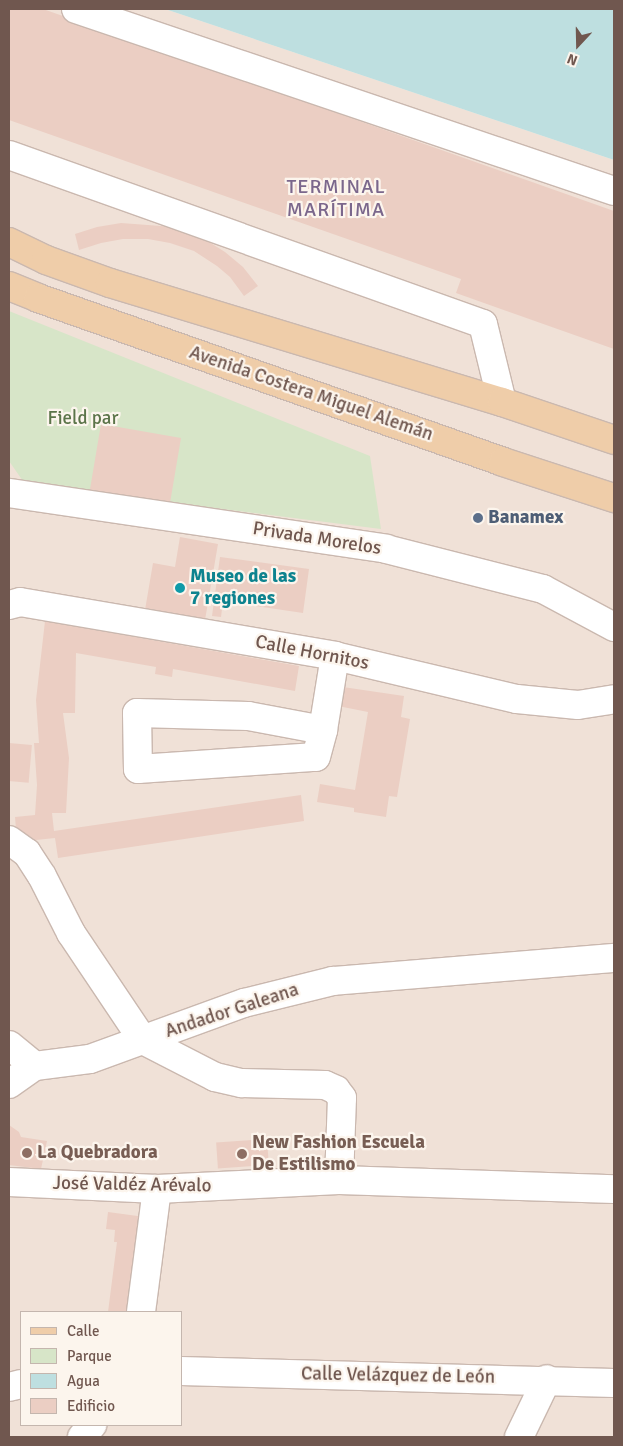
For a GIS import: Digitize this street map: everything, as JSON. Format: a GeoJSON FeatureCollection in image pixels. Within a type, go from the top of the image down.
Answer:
{"type":"FeatureCollection","features":[{"type":"Feature","properties":{"kind":"main road"},"geometry":{"type":"LineString","coordinates":[[9,242],[46,260],[110,283],[502,402],[614,440]]}},
{"type":"Feature","properties":{"kind":"main road","name":"Avenida Costera Miguel Alemán"},"geometry":{"type":"LineString","coordinates":[[9,286],[38,298],[504,462],[614,498]]}},
{"type":"Feature","properties":{"kind":"street"},"geometry":{"type":"LineString","coordinates":[[76,9],[614,191]]}},
{"type":"Feature","properties":{"kind":"street"},"geometry":{"type":"LineString","coordinates":[[9,155],[483,324],[502,402]]}},
{"type":"Feature","properties":{"kind":"street","name":"Privada Morelos"},"geometry":{"type":"LineString","coordinates":[[9,493],[386,550],[543,588],[614,627]]}},
{"type":"Feature","properties":{"kind":"street","name":"Calle Hornitos"},"geometry":{"type":"LineString","coordinates":[[9,605],[20,602],[335,656],[517,699],[578,705],[614,699]]}},
{"type":"Feature","properties":{"kind":"street"},"geometry":{"type":"LineString","coordinates":[[323,730],[248,716],[137,713],[138,769],[316,758],[323,730],[335,656]]}},
{"type":"Feature","properties":{"kind":"street"},"geometry":{"type":"LineString","coordinates":[[9,840],[27,854],[42,876],[71,933],[143,1040],[215,1077],[242,1083],[325,1085],[336,1090],[342,1098],[339,1180]]}},
{"type":"Feature","properties":{"kind":"street","name":"Andador Galeana"},"geometry":{"type":"LineString","coordinates":[[9,1084],[35,1066],[90,1059],[244,1003],[333,981],[614,958]]}},
{"type":"Feature","properties":{"kind":"street"},"geometry":{"type":"LineString","coordinates":[[9,1045],[35,1066]]}},
{"type":"Feature","properties":{"kind":"street","name":"José Valdéz Arévalo"},"geometry":{"type":"LineString","coordinates":[[9,1182],[157,1189],[339,1180],[614,1189]]}},
{"type":"Feature","properties":{"kind":"street"},"geometry":{"type":"LineString","coordinates":[[141,1311],[157,1189]]}},
{"type":"Feature","properties":{"kind":"street","name":"Calle Velázquez de León"},"geometry":{"type":"LineString","coordinates":[[182,1371],[614,1382]]}},
{"type":"Feature","properties":{"kind":"street"},"geometry":{"type":"LineString","coordinates":[[519,1437],[547,1379]]}},
{"type":"Feature","properties":{"kind":"street"},"geometry":{"type":"LineString","coordinates":[[82,1437],[91,1426]]}},
{"type":"Feature","properties":{"kind":"shaded area"},"geometry":{"type":"Polygon","coordinates":[[[9,9],[165,9],[614,160],[614,1437],[9,1437],[9,9]]]}},
{"type":"Feature","properties":{"kind":"green space","name":"Field par"},"geometry":{"type":"Polygon","coordinates":[[[9,311],[370,456],[381,529],[25,484],[9,461],[9,311]]]}},
{"type":"Feature","properties":{"kind":"water"},"geometry":{"type":"Polygon","coordinates":[[[165,9],[614,9],[614,160],[165,9]]]}},
{"type":"Feature","properties":{"kind":"building"},"geometry":{"type":"Polygon","coordinates":[[[9,9],[43,9],[614,211],[614,349],[456,293],[461,279],[9,120],[9,9]]]}},
{"type":"Feature","properties":{"kind":"building"},"geometry":{"type":"Polygon","coordinates":[[[121,223],[174,227],[201,237],[225,252],[243,267],[258,286],[244,296],[230,277],[217,266],[194,251],[170,243],[148,239],[123,239],[79,250],[75,234],[97,227],[121,223]]]}},
{"type":"Feature","properties":{"kind":"building"},"geometry":{"type":"Polygon","coordinates":[[[101,424],[181,438],[170,503],[136,497],[135,502],[89,495],[101,424]]]}},
{"type":"Feature","properties":{"kind":"building","name":"Museo de las 7 regiones"},"geometry":{"type":"Polygon","coordinates":[[[180,537],[218,544],[205,620],[145,610],[153,563],[175,567],[180,537]]]}},
{"type":"Feature","properties":{"kind":"building"},"geometry":{"type":"Polygon","coordinates":[[[220,557],[309,569],[303,613],[223,601],[221,617],[212,616],[220,557]]]}},
{"type":"Feature","properties":{"kind":"building"},"geometry":{"type":"Polygon","coordinates":[[[45,621],[299,666],[295,691],[173,669],[172,677],[155,674],[156,667],[76,653],[75,713],[63,713],[69,758],[66,813],[52,813],[54,831],[301,795],[304,821],[58,858],[55,838],[17,842],[15,817],[35,815],[37,785],[34,743],[39,743],[36,700],[45,621]]]}},
{"type":"Feature","properties":{"kind":"building"},"geometry":{"type":"Polygon","coordinates":[[[336,686],[404,696],[401,717],[410,719],[397,797],[389,796],[386,817],[354,812],[354,808],[317,802],[320,784],[355,790],[368,712],[333,705],[336,686]]]}},
{"type":"Feature","properties":{"kind":"building"},"geometry":{"type":"Polygon","coordinates":[[[9,743],[32,745],[29,783],[9,781],[9,743]]]}},
{"type":"Feature","properties":{"kind":"building","name":"La Quebradora"},"geometry":{"type":"Polygon","coordinates":[[[9,1125],[19,1132],[21,1137],[47,1141],[41,1169],[9,1165],[9,1125]]]}},
{"type":"Feature","properties":{"kind":"building","name":"New Fashion Escuela De Estilismo"},"geometry":{"type":"Polygon","coordinates":[[[267,1139],[269,1165],[218,1168],[216,1143],[267,1139]]]}},
{"type":"Feature","properties":{"kind":"building"},"geometry":{"type":"Polygon","coordinates":[[[108,1212],[145,1217],[133,1311],[108,1311],[117,1242],[114,1242],[115,1230],[106,1229],[108,1212]]]}},
{"type":"Feature","properties":{"kind":"place","name":"Banamex"},"geometry":{"type":"Point","coordinates":[478,518]}},
{"type":"Feature","properties":{"kind":"place","name":"Museo de las 7 regiones"},"geometry":{"type":"Point","coordinates":[180,588]}},
{"type":"Feature","properties":{"kind":"place","name":"La Quebradora"},"geometry":{"type":"Point","coordinates":[27,1153]}},
{"type":"Feature","properties":{"kind":"place","name":"New Fashion Escuela De Estilismo"},"geometry":{"type":"Point","coordinates":[242,1154]}},
{"type":"Feature","properties":{"kind":"district","name":"TERMINAL MARÍTIMA"},"geometry":{"type":"Point","coordinates":[336,198]}}]}
